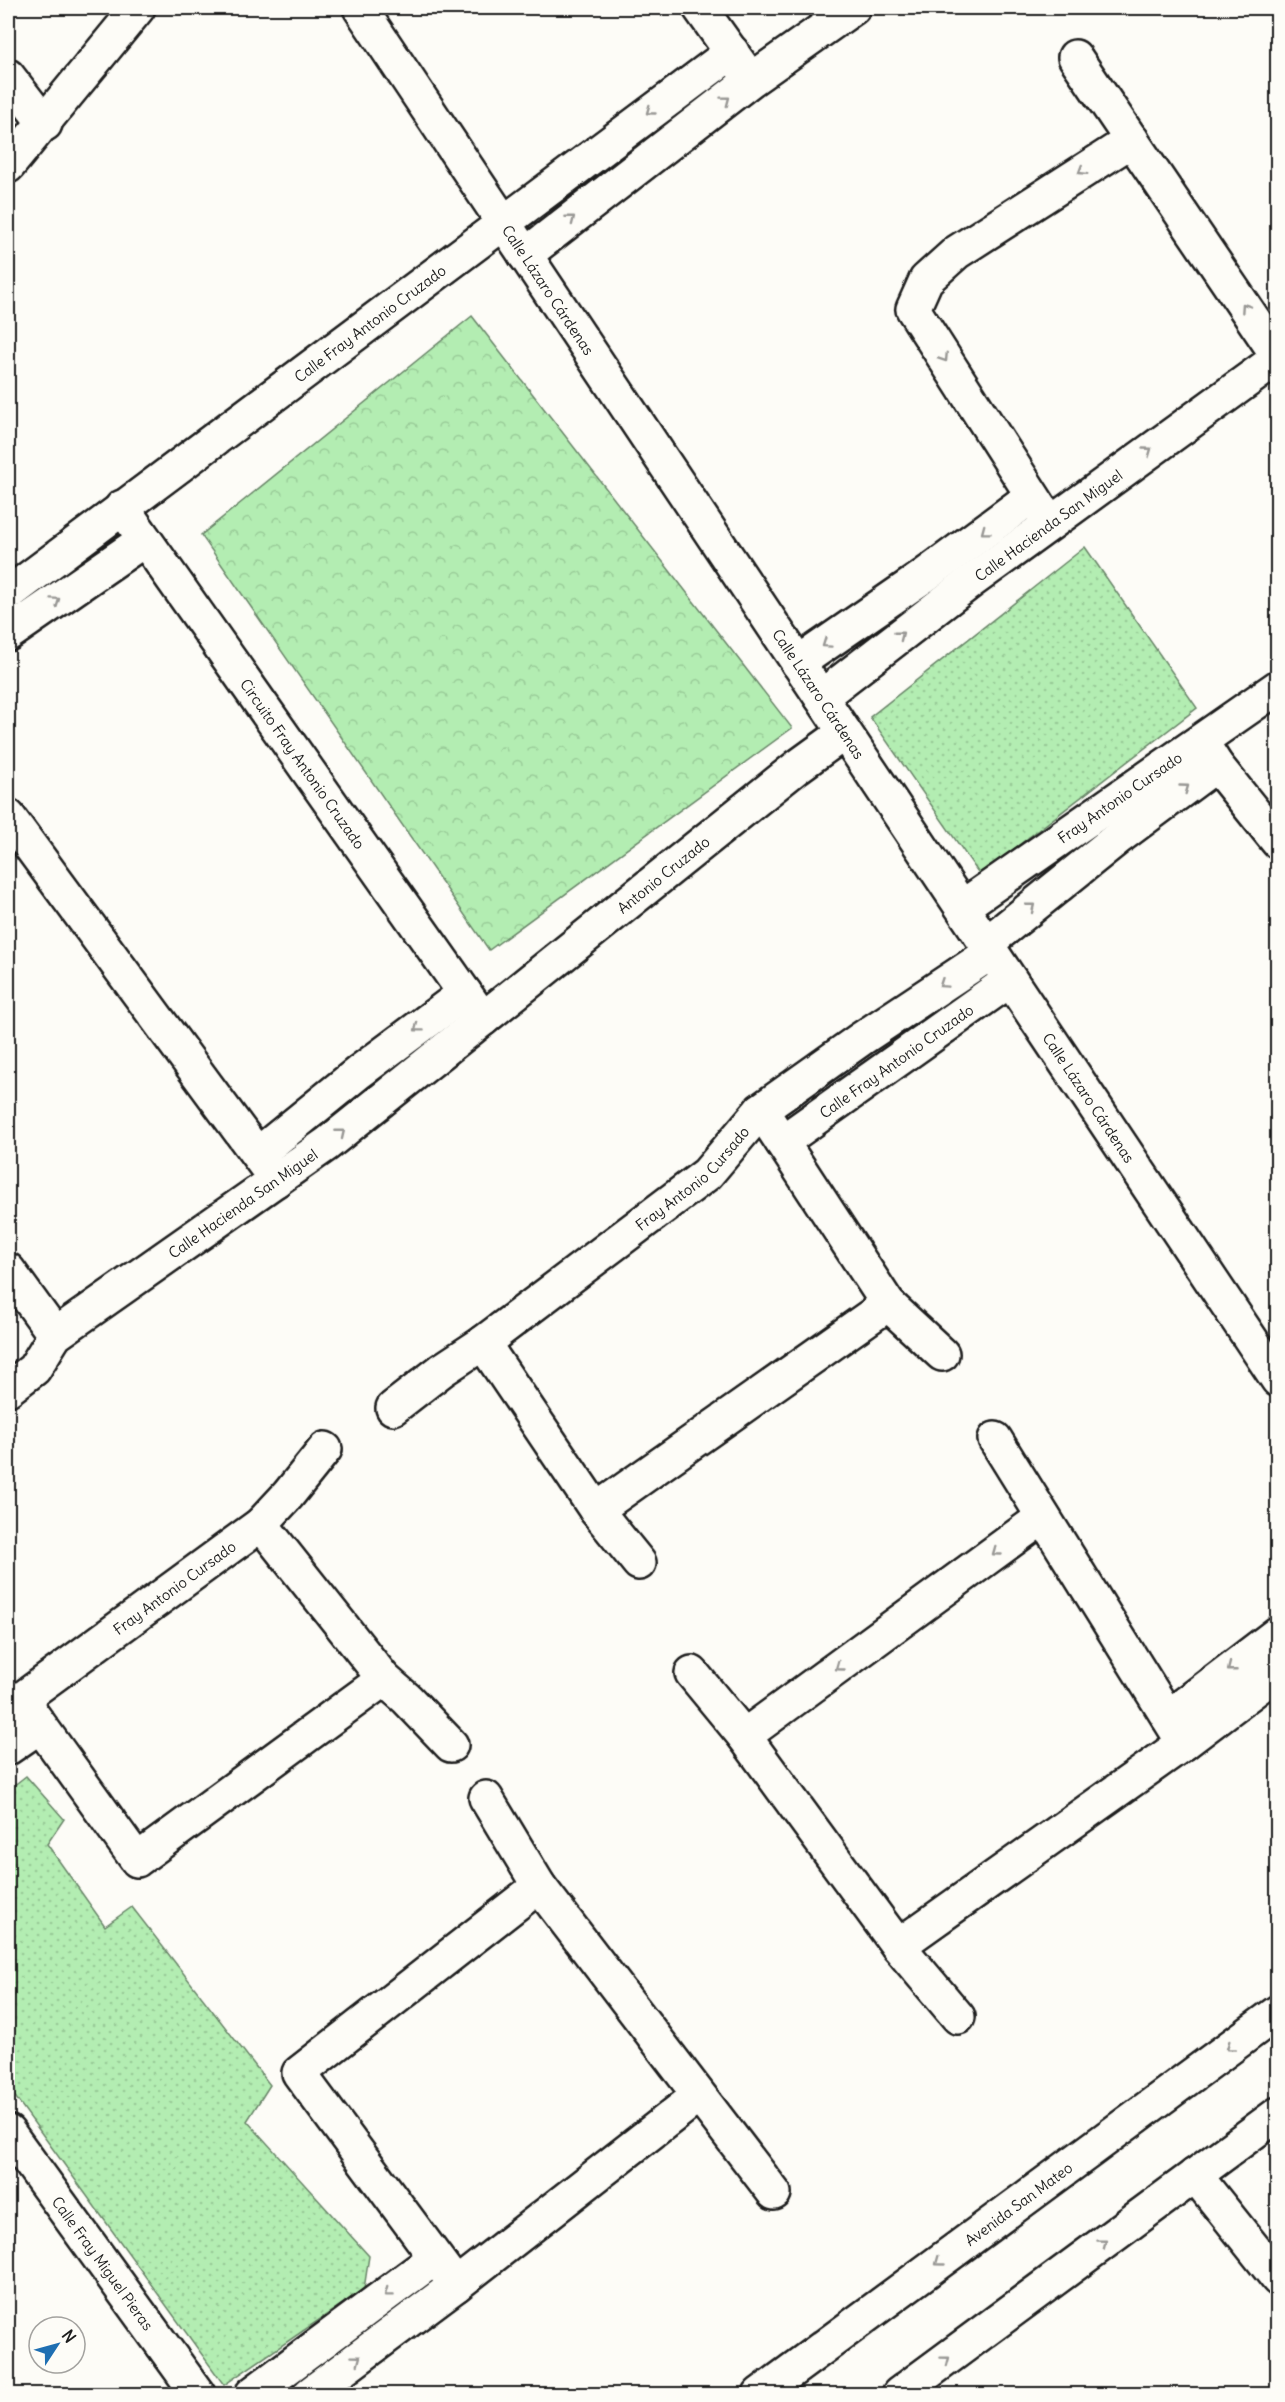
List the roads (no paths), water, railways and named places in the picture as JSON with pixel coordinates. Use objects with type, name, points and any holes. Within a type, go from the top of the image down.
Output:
[{"type":"street","points":[[8,166],[45,124],[138,8]]},
{"type":"street","name":"Calle Lázaro Cárdenas","points":[[360,8],[1278,1380]]},
{"type":"street","points":[[700,8],[751,81]]},
{"type":"street","points":[[525,255],[751,81],[853,8]]},
{"type":"street","name":"Calle Fray Antonio Cruzado","points":[[8,594],[732,52]]},
{"type":"street","points":[[1075,57],[1278,357]]},
{"type":"street","points":[[8,76],[45,124]]},
{"type":"street","points":[[1050,523],[913,309],[926,280],[957,252],[1132,140]]},
{"type":"street","name":"Calle Hacienda San Miguel","points":[[821,697],[1050,523],[1278,357]]},
{"type":"street","points":[[798,663],[924,576],[1032,495]]},
{"type":"street","name":"Circuito Fray Antonio Cruzado","points":[[122,507],[474,1006]]},
{"type":"street","points":[[8,634],[144,540]]},
{"type":"street","name":"Fray Antonio Cursado","points":[[393,1408],[707,1174],[761,1110],[989,948],[1119,837],[1278,687]]},
{"type":"street","name":"Antonio Cruzado","points":[[474,1006],[844,733]]},
{"type":"street","points":[[1208,752],[1278,842]]},
{"type":"street","name":"Fray Antonio Cursado","points":[[962,907],[1208,752]]},
{"type":"street","points":[[8,816],[267,1167]]},
{"type":"street","name":"Calle Fray Antonio Cruzado","points":[[782,1142],[1010,980]]},
{"type":"street","name":"Calle Hacienda San Miguel","points":[[8,1389],[34,1369],[55,1335],[267,1167],[359,1072],[474,1006]]},
{"type":"street","points":[[761,1110],[888,1304],[942,1354]]},
{"type":"street","points":[[8,1270],[55,1335]]},
{"type":"street","points":[[596,1510],[888,1304]]},
{"type":"street","points":[[483,1343],[596,1510],[639,1563]]},
{"type":"street","points":[[995,1439],[1176,1730]]},
{"type":"street","name":"Fray Antonio Cursado","points":[[14,1704],[261,1524],[325,1449]]},
{"type":"street","points":[[744,1736],[1043,1517]]},
{"type":"street","points":[[261,1524],[384,1679],[408,1699],[451,1745]]},
{"type":"street","points":[[898,1946],[1176,1730],[1278,1633]]},
{"type":"street","points":[[1176,1730],[1278,1672]]},
{"type":"street","points":[[692,1673],[744,1736],[898,1946],[958,2017]]},
{"type":"street","points":[[14,1704],[40,1725],[137,1860],[384,1679]]},
{"type":"street","points":[[8,1748],[40,1725]]},
{"type":"street","points":[[486,1798],[539,1886],[774,2193]]},
{"type":"street","points":[[456,2285],[299,2073],[539,1886]]},
{"type":"street","name":"Avenida San Mateo","points":[[760,2394],[1278,2012]]},
{"type":"street","points":[[310,2394],[456,2285],[698,2096]]},
{"type":"street","points":[[899,2394],[1278,2114]]},
{"type":"street","name":"Calle Fray Miguel Pieras","points":[[8,2132],[198,2394]]},
{"type":"street","points":[[1195,2175],[1278,2279]]},
{"type":"street","points":[[252,2394],[435,2258]]}]
